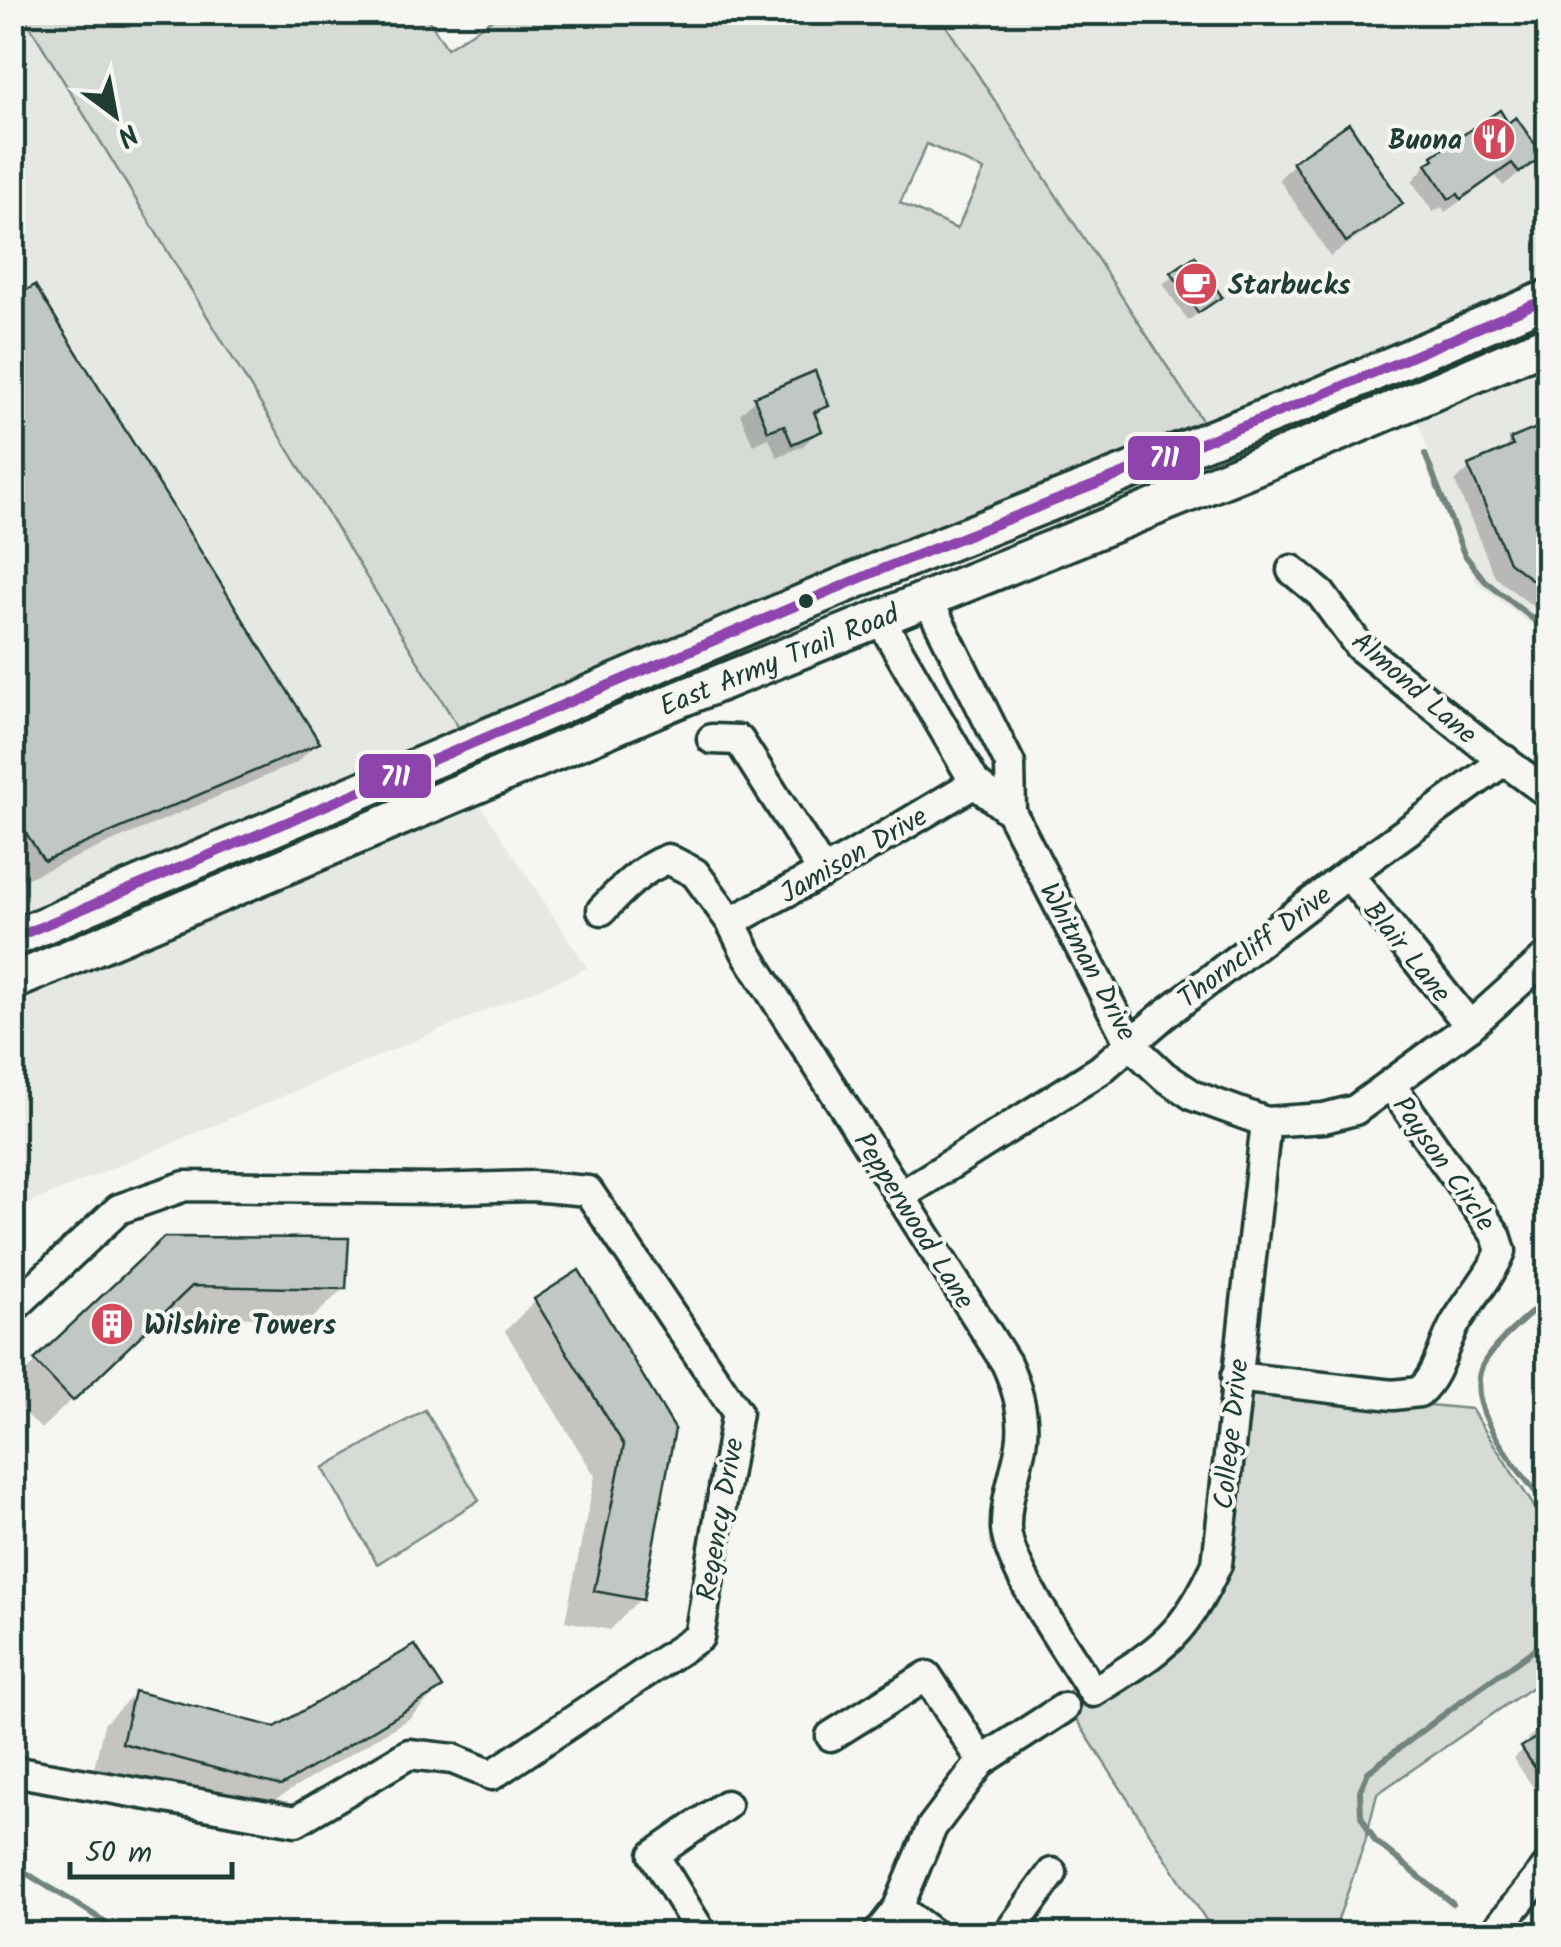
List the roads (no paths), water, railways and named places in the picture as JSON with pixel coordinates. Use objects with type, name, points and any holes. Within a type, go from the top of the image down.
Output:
[{"type":"main road","name":"East Army Trail Road","points":[[12,939],[867,576],[1317,397],[1548,298]]},
{"type":"main road","name":"East Army Trail Road","points":[[12,982],[880,617],[1331,436],[1548,343]]},
{"type":"street","name":"Almond Lane","points":[[1292,570],[1321,594],[1358,646],[1548,793]]},
{"type":"street","name":"Whitman Drive","points":[[927,598],[1010,764],[1010,812]]},
{"type":"street","name":"Whitman Drive","points":[[880,617],[974,783],[1010,812],[1130,1044],[1164,1076],[1194,1096],[1266,1122],[1324,1118],[1356,1110],[1470,1026],[1548,959]]},
{"type":"street","points":[[712,739],[739,740],[824,872]]},
{"type":"street","name":"Thorncliff Drive","points":[[902,1195],[1100,1070],[1348,874],[1505,760]]},
{"type":"street","name":"Jamison Drive","points":[[731,922],[974,783]]},
{"type":"street","name":"Pepperwood Lane","points":[[602,910],[621,890],[656,864],[668,860],[696,873],[731,922],[746,952],[1006,1363],[1017,1388],[1023,1418],[1022,1444],[1008,1494],[1006,1532],[1018,1566],[1092,1692]]},
{"type":"street","name":"Blair Lane","points":[[1348,874],[1470,1026]]},
{"type":"street","name":"Payson Circle","points":[[1236,1376],[1393,1395],[1419,1392],[1434,1375],[1464,1308],[1492,1273],[1501,1251],[1496,1235],[1391,1084]]},
{"type":"street","name":"College Drive","points":[[1092,1692],[1159,1650],[1179,1630],[1198,1606],[1217,1564],[1266,1122]]},
{"type":"street","name":"Regency Drive","points":[[12,1310],[119,1209],[185,1186],[432,1189],[532,1186],[588,1191],[737,1412],[699,1637],[492,1775],[453,1760],[409,1754],[296,1822],[12,1771]]},
{"type":"street","points":[[831,1736],[927,1676],[982,1761]]},
{"type":"street","points":[[878,1934],[898,1908],[932,1827],[982,1761],[1064,1708]]},
{"type":"street","points":[[702,1934],[654,1855],[726,1805]]},
{"type":"street","points":[[1493,1934],[1548,1866]]},
{"type":"street","points":[[1008,1934],[1052,1873]]},
{"type":"street","points":[[898,1908],[934,1934]]},
{"type":"waterway","points":[[1425,454],[1464,554],[1485,581],[1548,631]]},
{"type":"waterway","points":[[1548,1297],[1487,1358],[1479,1376],[1485,1416],[1509,1457],[1548,1508]]},
{"type":"waterway","points":[[1453,1904],[1375,1841],[1361,1816],[1360,1791],[1368,1772],[1548,1640]]},
{"type":"waterway","points":[[12,1863],[119,1934]]},
{"type":"place","name":"Buona","points":[[1494,139]]},
{"type":"place","name":"Starbucks","points":[[1196,284]]},
{"type":"place","name":"Wilshire Towers","points":[[112,1324]]}]
